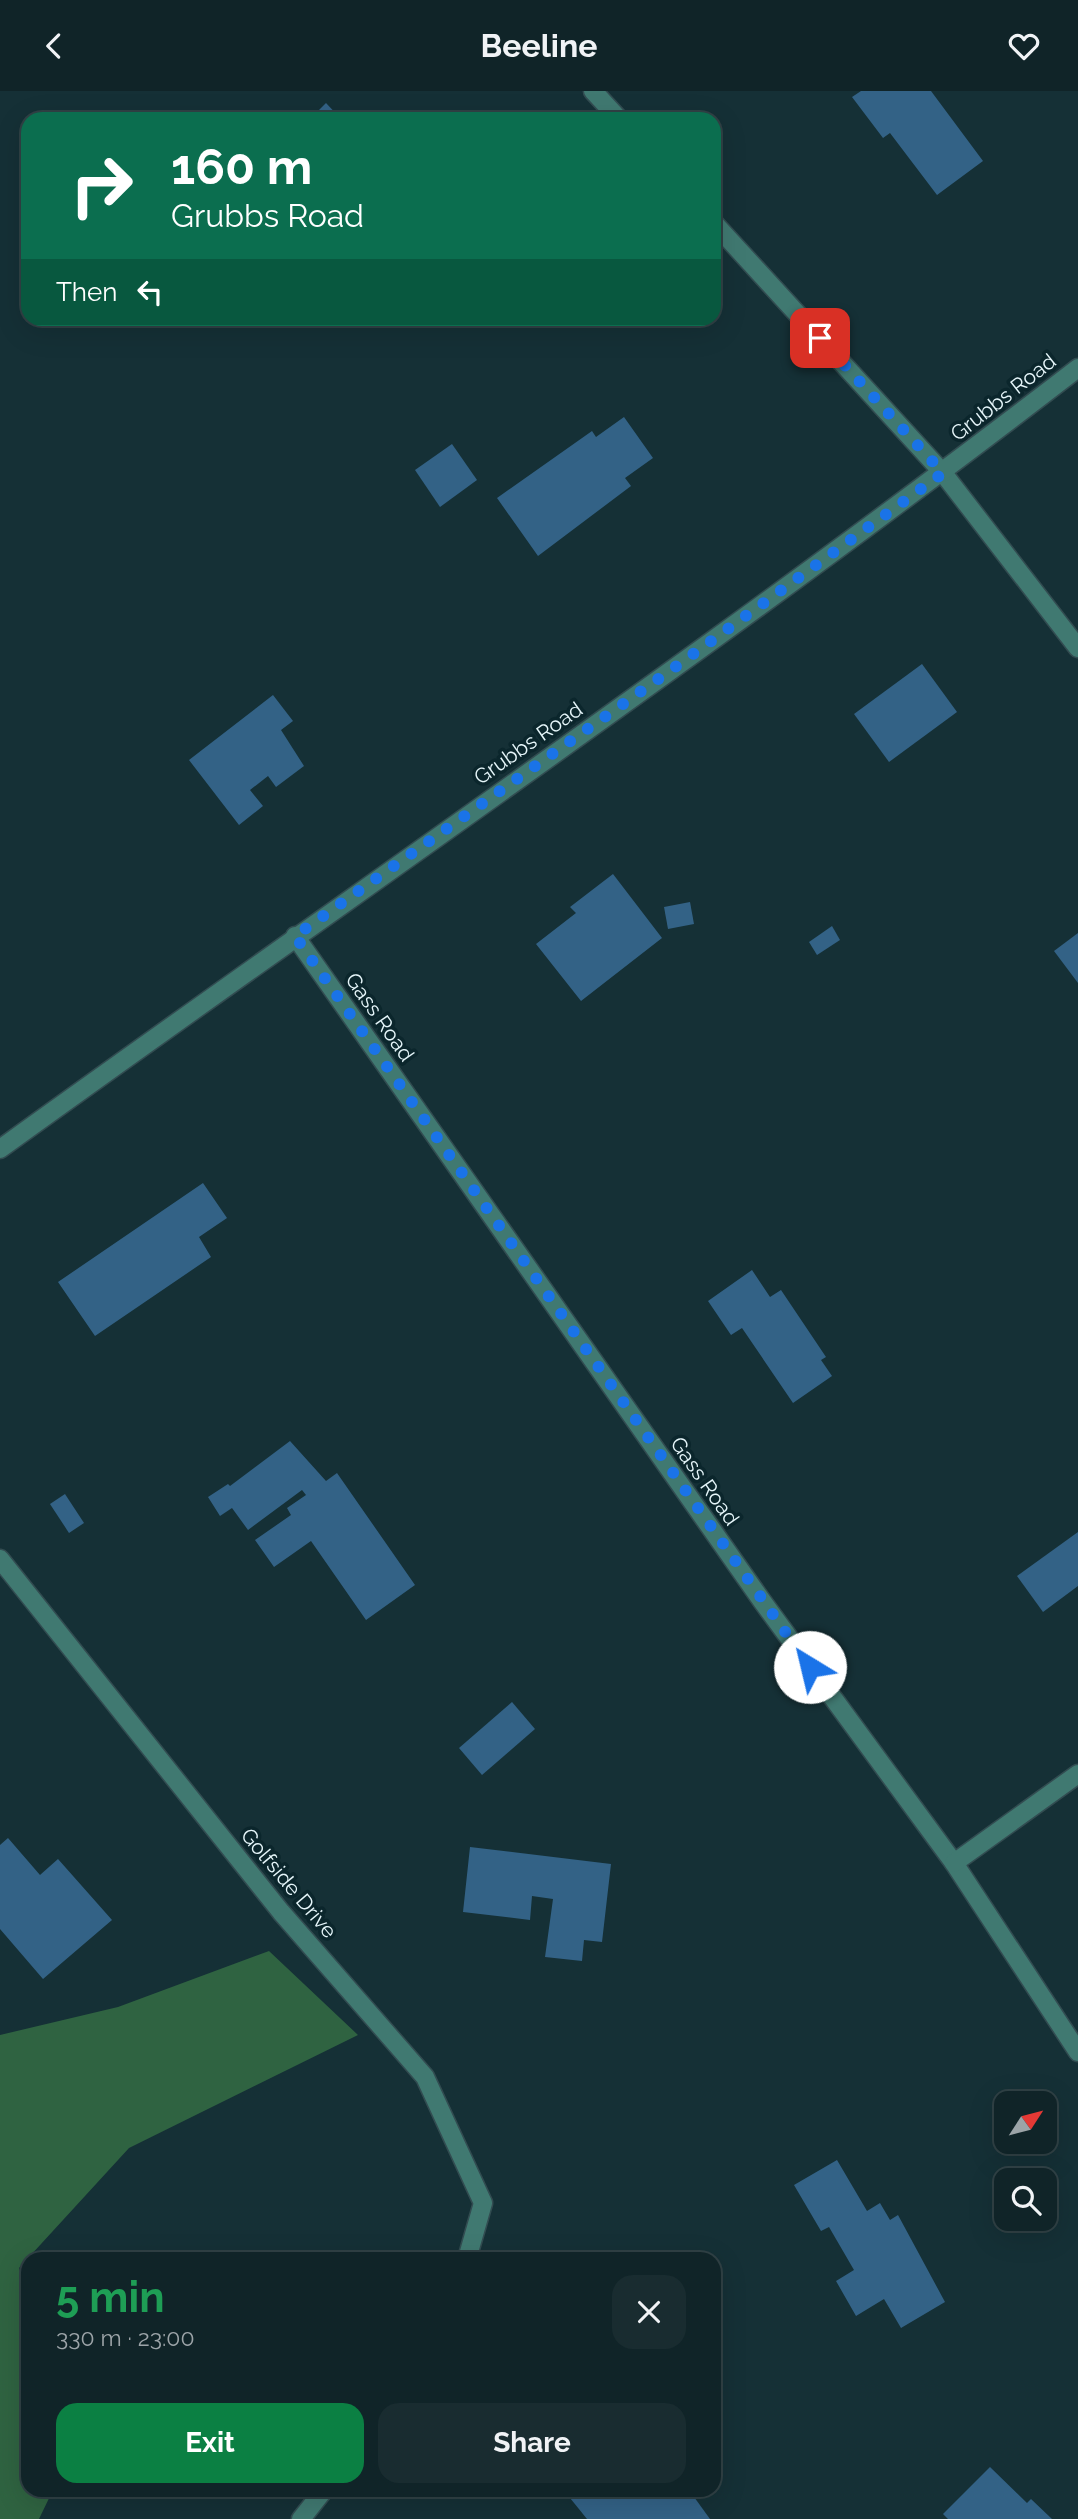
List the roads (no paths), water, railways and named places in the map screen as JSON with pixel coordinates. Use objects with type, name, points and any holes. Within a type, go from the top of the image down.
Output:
[{"type":"street","points":[[593,91],[612,112]]},
{"type":"street","points":[[721,231],[943,473],[1078,648]]},
{"type":"street","name":"Grubbs Road","points":[[0,1149],[678,665],[943,473],[1078,368]]},
{"type":"street","name":"Gass Road","points":[[295,936],[762,1601],[954,1863],[1078,2052]]},
{"type":"street","name":"Golfside Drive","points":[[0,1559],[281,1912],[425,2077],[483,2203],[469,2252]]},
{"type":"street","points":[[954,1863],[1078,1774]]},
{"type":"street","points":[[301,2519],[318,2497]]}]
